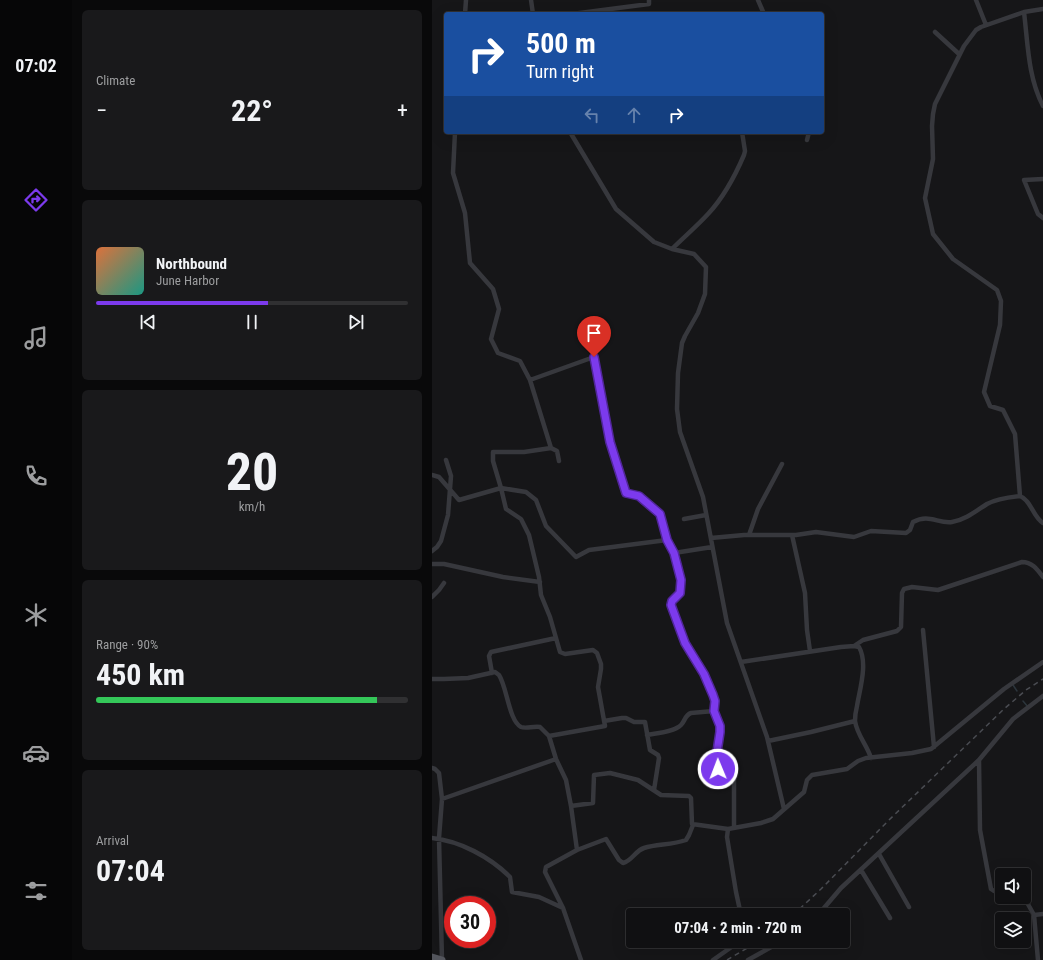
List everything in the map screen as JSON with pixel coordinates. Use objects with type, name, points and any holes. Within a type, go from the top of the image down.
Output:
[{"type":"main road","points":[[432,957],[442,960]]},
{"type":"street","points":[[465,12],[466,0]]},
{"type":"street","points":[[531,0],[533,12]]},
{"type":"street","points":[[587,12],[649,4],[649,0]]},
{"type":"street","points":[[758,0],[763,12]]},
{"type":"street","points":[[976,0],[986,25]]},
{"type":"street","points":[[1020,496],[1015,434],[1003,410],[990,406],[984,392],[1000,325],[1001,302],[998,290],[954,259],[934,234],[925,198],[933,158],[933,114],[935,104],[959,54],[976,30],[1024,12],[1043,9]]},
{"type":"street","points":[[1024,12],[1030,71],[1043,106]]},
{"type":"street","points":[[935,32],[959,54]]},
{"type":"street","points":[[456,134],[453,173],[464,213],[470,263],[493,289],[499,309],[491,339],[498,353],[520,361],[530,380],[551,448]]},
{"type":"street","points":[[571,134],[616,209],[654,242],[672,249],[694,254],[706,267],[705,294],[698,313],[682,343],[678,373],[677,409],[680,432],[703,497],[727,623],[768,741],[784,809]]},
{"type":"street","points":[[672,249],[708,214],[730,184],[744,156],[745,151],[742,134]]},
{"type":"street","points":[[807,140],[808,134]]},
{"type":"street","points":[[1043,179],[1024,180],[1038,214],[1043,218]]},
{"type":"street","points":[[530,380],[594,357],[610,442],[626,493],[639,496],[660,514],[667,540],[674,553],[680,574],[681,586],[680,593],[672,601],[671,605],[685,643],[704,674],[715,701],[714,711],[720,726],[717,752],[718,769],[719,771],[730,772],[735,778],[734,827]]},
{"type":"street","points":[[549,736],[605,726],[598,687],[602,669],[600,659],[597,653],[593,650],[562,654],[560,652],[550,617],[542,599],[540,582],[529,535],[521,519],[506,508],[493,461],[493,452],[524,452],[551,448],[557,451],[559,461]]},
{"type":"street","points":[[432,551],[442,541],[448,515],[451,476],[446,460]]},
{"type":"street","points":[[749,535],[758,509],[782,464]]},
{"type":"street","points":[[432,475],[439,477],[459,500],[501,488],[526,492],[536,500],[546,526],[576,557],[589,550],[667,540]]},
{"type":"street","points":[[711,538],[749,535],[792,535],[816,532],[854,537],[871,531],[906,533],[910,530],[913,522],[918,520],[931,518],[952,522],[968,516],[992,502],[1020,496],[1025,498],[1039,521],[1043,523]]},
{"type":"street","points":[[684,519],[706,515]]},
{"type":"street","points":[[792,535],[805,593],[810,651]]},
{"type":"street","points":[[674,553],[712,546]]},
{"type":"street","points":[[854,646],[863,640],[897,631],[901,627],[902,593],[904,589],[912,587],[938,590],[948,588],[1022,562],[1028,562],[1036,568],[1043,577]]},
{"type":"street","points":[[432,564],[444,564],[503,578],[540,582]]},
{"type":"street","points":[[432,597],[444,583]]},
{"type":"street","points":[[922,630],[934,747]]},
{"type":"street","points":[[492,673],[489,656],[491,652],[556,638]]},
{"type":"street","points":[[741,662],[810,651],[854,646],[859,647],[862,665],[855,721],[861,739],[868,747],[872,758]]},
{"type":"street","points":[[693,825],[728,829],[761,823],[773,818],[804,792],[807,780],[812,775],[847,769],[858,760],[918,752],[934,747],[1004,689],[1043,662]]},
{"type":"street","points":[[432,678],[468,678],[498,673],[501,678],[513,717],[517,724],[522,727],[540,727],[549,736],[556,759],[566,780],[572,806],[577,850]]},
{"type":"street","points":[[824,908],[841,888],[979,760],[1013,719],[1043,696]]},
{"type":"street","points":[[647,735],[677,728],[682,724],[688,714],[714,711]]},
{"type":"street","points":[[604,721],[622,718],[626,718],[634,722],[644,721],[650,750],[658,755],[659,758],[654,790]]},
{"type":"street","points":[[768,741],[855,721]]},
{"type":"street","points":[[442,799],[556,759]]},
{"type":"street","points":[[979,760],[981,836],[991,889],[995,891]]},
{"type":"street","points":[[432,768],[439,773],[442,799],[439,838],[442,960]]},
{"type":"street","points":[[572,806],[593,803],[594,775],[610,773],[638,780],[654,790],[656,794],[663,796],[690,796],[691,822],[693,825],[686,840],[645,848],[638,851],[631,859],[623,863],[619,860],[604,834]]},
{"type":"street","points":[[728,829],[727,833],[739,908]]},
{"type":"street","points":[[432,838],[439,838],[464,846],[502,870],[511,879],[512,892],[539,897],[563,908]]},
{"type":"street","points":[[581,960],[563,908],[545,869],[549,865],[577,850],[606,839]]},
{"type":"street","points":[[879,854],[909,907]]},
{"type":"street","points":[[861,870],[890,918]]},
{"type":"street","points":[[1028,904],[1034,915],[1038,960]]},
{"type":"street","points":[[1034,915],[1043,914]]},
{"type":"street","points":[[713,960],[730,948]]},
{"type":"street","points":[[748,960],[767,948]]},
{"type":"waterway","points":[[1013,685],[1017,691]]},
{"type":"waterway","points":[[1023,701],[1028,707]]},
{"type":"railway","points":[[801,908],[1004,709],[1026,690],[1043,679]]},
{"type":"railway","points":[[727,960],[747,948]]},
{"type":"route","points":[[594,357],[610,442],[626,493],[639,496],[660,514],[667,540],[674,553],[680,574],[681,590],[678,596],[672,601],[671,605],[685,643],[704,674],[715,701],[714,711],[720,726],[717,752],[718,769]]}]
